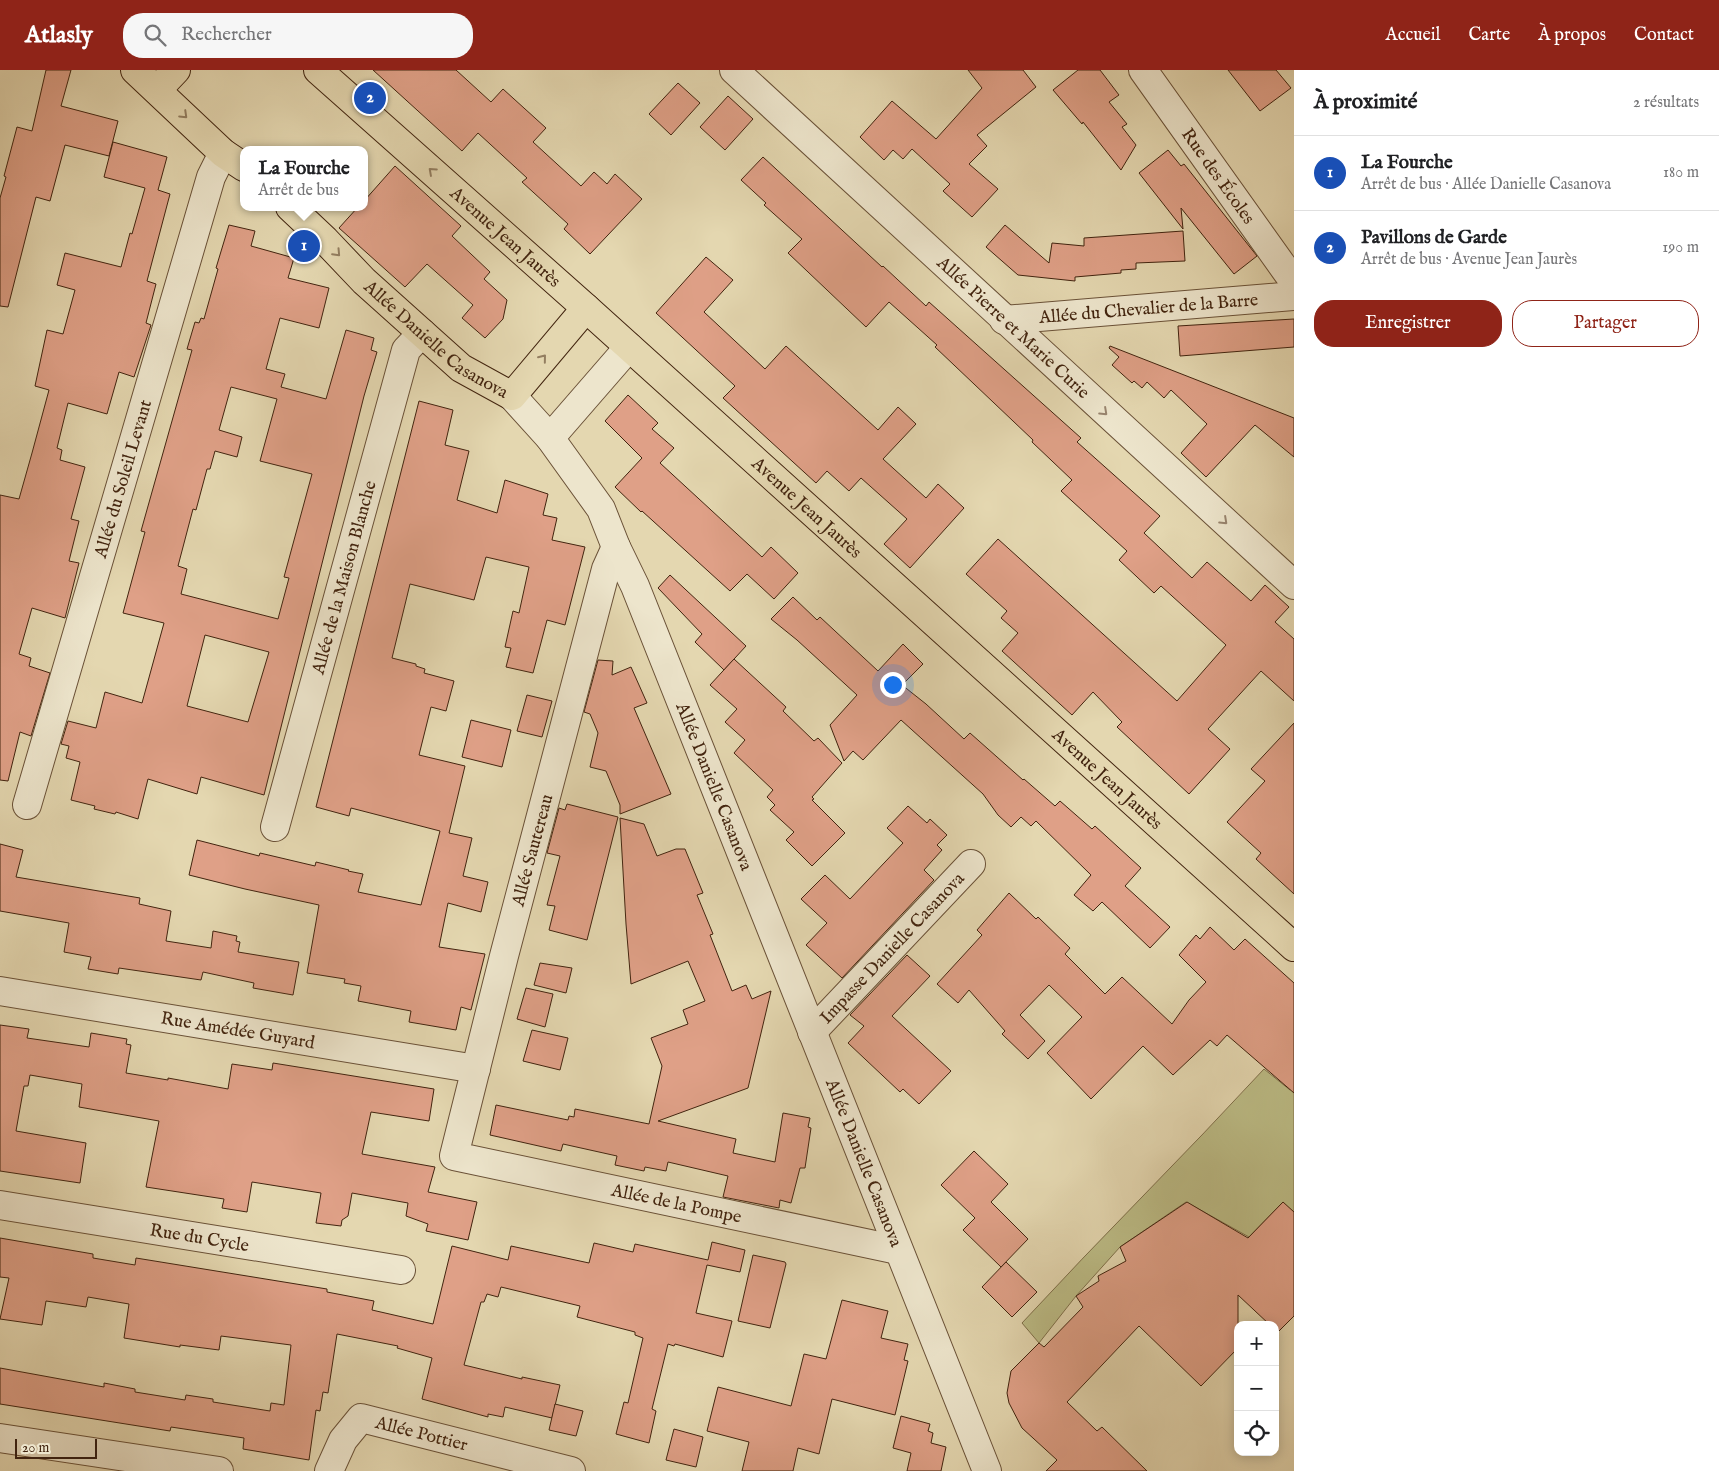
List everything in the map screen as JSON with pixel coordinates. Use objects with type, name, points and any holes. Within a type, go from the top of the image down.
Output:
[{"type":"main road","points":[[135,70],[233,160]]},
{"type":"main road","points":[[157,90],[176,70]]},
{"type":"main road","name":"Avenue Jean Jaurès","points":[[318,70],[586,308],[1294,947]]},
{"type":"main road","name":"Allée Danielle Casanova","points":[[294,211],[364,281],[461,368],[512,396]]},
{"type":"main road","points":[[512,396],[586,308]]},
{"type":"street","name":"Allée Pierre et Marie Curie","points":[[734,70],[1004,320],[1282,562],[1294,585]]},
{"type":"street","name":"Rue des Écoles","points":[[1143,70],[1294,282]]},
{"type":"street","name":"Allée du Soleil Levant","points":[[27,805],[211,178],[233,160]]},
{"type":"street","name":"Allée du Chevalier de la Barre","points":[[1004,320],[1294,296]]},
{"type":"street","name":"Allée de la Maison Blanche","points":[[275,826],[406,350],[422,333]]},
{"type":"street","points":[[550,438],[630,348]]},
{"type":"street","name":"Allée Danielle Casanova","points":[[512,396],[550,438],[600,508],[635,586],[987,1471]]},
{"type":"street","name":"Allée Sautereau","points":[[454,1156],[509,936],[603,579],[616,547]]},
{"type":"street","name":"Impasse Danielle Casanova","points":[[812,1032],[971,864]]},
{"type":"street","name":"Rue Amédée Guyard","points":[[0,991],[476,1069]]},
{"type":"street","name":"Allée de la Pompe","points":[[454,1156],[898,1250]]},
{"type":"street","name":"Rue du Cycle","points":[[0,1205],[401,1270]]},
{"type":"street","name":"Allée Pottier","points":[[329,1471],[343,1440],[361,1418],[571,1471]]},
{"type":"street","points":[[0,1438],[219,1471]]},
{"type":"green space","points":[[1264,1069],[1290,1090],[1294,1087],[1294,1212],[1282,1203],[1249,1237],[1186,1202],[1120,1247],[1076,1296],[1039,1343],[1022,1323]]},
{"type":"building","points":[[46,70],[71,70],[61,106],[118,121],[109,156],[65,145],[50,201],[36,197],[8,307],[0,306],[0,198],[6,177],[4,176],[17,127],[32,131]]},
{"type":"building","points":[[373,70],[456,70],[491,102],[503,89],[546,128],[533,142],[581,186],[594,172],[607,184],[615,174],[642,199],[590,254],[564,229],[568,224],[522,182],[527,178],[478,133],[462,151]]},
{"type":"building","points":[[968,70],[1023,70],[1036,87],[977,135],[987,146],[969,164],[998,189],[972,217],[943,191],[950,184],[912,149],[903,159],[893,150],[884,160],[860,137],[892,101],[936,139],[982,88]]},
{"type":"building","points":[[1078,70],[1100,70],[1119,95],[1109,102],[1127,124],[1122,127],[1136,145],[1121,170],[1083,122],[1082,124],[1053,90]]},
{"type":"building","points":[[1228,70],[1276,70],[1291,88],[1260,111]]},
{"type":"building","points":[[678,83],[700,103],[671,135],[649,114]]},
{"type":"building","points":[[728,96],[753,119],[725,150],[700,127]]},
{"type":"building","points":[[113,142],[167,157],[158,190],[170,194],[147,281],[156,284],[146,323],[151,325],[134,377],[119,372],[107,414],[68,403],[57,448],[62,450],[60,460],[85,467],[71,519],[79,521],[69,561],[79,563],[65,618],[32,608],[19,654],[31,658],[29,666],[50,673],[31,736],[20,732],[8,781],[0,780],[0,495],[19,499],[49,390],[35,386],[47,330],[63,334],[75,290],[57,285],[65,253],[121,267],[130,233],[132,234],[145,188],[104,177]]},
{"type":"building","points":[[1168,150],[1181,166],[1184,164],[1257,256],[1234,274],[1181,208],[1183,229],[1139,173]]},
{"type":"building","points":[[763,157],[926,306],[929,302],[1081,438],[1077,442],[1160,516],[1144,533],[1192,578],[1207,562],[1251,601],[1265,585],[1289,607],[1275,622],[1294,639],[1294,701],[1261,671],[1208,729],[1230,749],[1189,794],[1117,727],[1122,722],[1093,692],[1072,715],[1002,651],[1018,633],[1001,618],[1007,611],[966,574],[998,539],[1177,701],[1226,645],[1161,586],[1154,593],[1119,560],[1127,551],[1061,491],[1072,480],[1032,442],[1033,440],[935,347],[937,345],[889,302],[866,327],[788,253],[802,239],[764,205],[766,203],[741,180]]},
{"type":"building","points":[[395,166],[461,226],[452,236],[490,272],[484,279],[507,300],[503,319],[485,338],[462,318],[473,305],[427,264],[405,287],[339,228],[354,211],[368,211],[368,196]]},
{"type":"building","points":[[229,225],[255,231],[251,246],[294,258],[288,278],[329,288],[319,328],[280,318],[266,369],[285,374],[281,387],[326,399],[346,330],[374,338],[371,350],[377,352],[364,396],[264,795],[201,777],[197,794],[148,779],[138,819],[116,812],[115,814],[94,809],[95,806],[71,800],[80,762],[66,758],[69,746],[61,744],[68,721],[96,728],[105,692],[142,703],[164,623],[123,613],[145,532],[141,531],[192,350],[187,349],[195,322],[199,323],[201,318],[204,319],[218,269],[216,268]],"holes":[[[231,387],[277,399],[260,461],[312,474],[284,577],[289,578],[278,619],[181,594],[187,569],[178,566],[193,509],[196,510],[207,469],[210,469],[215,451],[237,457],[242,437],[219,430]],[[205,635],[269,652],[248,722],[187,706]]]},
{"type":"building","points":[[1005,225],[1049,263],[1052,243],[1084,246],[1084,238],[1183,231],[1185,261],[1136,263],[1136,269],[1121,270],[1121,273],[1075,277],[1075,281],[1018,275],[986,247]]},
{"type":"building","points":[[706,257],[733,280],[704,312],[765,369],[786,346],[878,430],[898,407],[916,424],[883,459],[926,498],[938,484],[964,508],[910,568],[884,544],[907,519],[861,478],[849,491],[827,471],[816,483],[723,398],[735,386],[656,313]]},
{"type":"building","points":[[1294,319],[1294,347],[1180,356],[1178,326]]},
{"type":"building","points":[[1110,346],[1294,418],[1294,457],[1255,425],[1206,477],[1181,453],[1207,424],[1171,390],[1164,398],[1147,382],[1142,388],[1134,381],[1132,383],[1112,365],[1119,357],[1109,348]]},
{"type":"building","points":[[628,395],[658,423],[652,429],[674,448],[660,463],[762,557],[771,547],[798,573],[774,599],[747,574],[730,591],[615,487],[642,458],[605,421]]},
{"type":"building","points":[[419,401],[453,410],[445,445],[469,451],[457,500],[497,513],[505,480],[548,494],[543,515],[557,518],[552,540],[585,547],[565,625],[547,620],[533,673],[506,667],[511,648],[505,647],[513,611],[519,613],[529,567],[486,557],[474,600],[410,584],[392,658],[416,664],[416,666],[425,669],[424,673],[454,681],[446,711],[431,707],[419,755],[465,766],[449,833],[472,838],[463,876],[488,882],[481,912],[448,903],[439,947],[485,954],[471,1010],[461,1007],[456,1030],[409,1022],[411,1011],[358,1001],[361,986],[344,983],[345,979],[307,973],[319,905],[189,875],[197,840],[259,856],[260,853],[315,866],[316,862],[363,874],[358,892],[421,905],[440,831],[351,808],[349,816],[316,807]]},
{"type":"building","points":[[670,575],[746,646],[724,670],[695,642],[702,634],[658,588]]},
{"type":"building","points":[[793,597],[817,620],[820,617],[878,671],[903,644],[923,664],[902,685],[964,739],[970,733],[1055,806],[1060,801],[1092,829],[1095,826],[1141,868],[1125,886],[1170,927],[1150,948],[1102,902],[1093,911],[1074,895],[1091,875],[1036,821],[1031,826],[1021,817],[1011,827],[998,815],[983,794],[901,720],[863,760],[853,751],[844,761],[830,725],[857,695],[771,619]]},
{"type":"building","points":[[734,659],[786,707],[783,711],[814,741],[818,738],[842,763],[812,797],[814,799],[812,800],[845,833],[812,866],[786,840],[794,832],[770,810],[775,805],[767,797],[773,790],[734,753],[745,740],[725,722],[737,709],[710,685]]},
{"type":"building","points":[[598,660],[613,661],[612,675],[631,667],[647,703],[634,708],[671,794],[620,814],[620,805],[606,771],[590,767],[598,733],[590,714],[584,712]]},
{"type":"building","points":[[527,695],[552,701],[542,737],[517,731]]},
{"type":"building","points":[[471,720],[511,730],[502,767],[462,757]]},
{"type":"building","points":[[1294,723],[1294,894],[1256,859],[1261,853],[1227,822],[1265,781],[1251,769]]},
{"type":"building","points":[[567,804],[618,817],[587,940],[549,930],[555,906],[547,905],[560,856],[547,853],[559,808],[565,810]]},
{"type":"building","points":[[908,806],[927,823],[930,819],[947,835],[937,845],[942,850],[924,870],[934,880],[842,978],[806,945],[827,923],[801,899],[825,875],[850,899],[903,843],[887,828]]},
{"type":"building","points":[[620,818],[644,824],[657,856],[676,849],[685,849],[703,893],[697,895],[713,934],[710,935],[732,991],[746,985],[752,999],[771,991],[748,1088],[658,1121],[736,1139],[733,1153],[775,1162],[783,1113],[810,1118],[808,1127],[811,1128],[805,1168],[800,1168],[791,1203],[780,1200],[779,1208],[723,1197],[728,1176],[668,1162],[666,1171],[645,1167],[644,1171],[615,1165],[617,1156],[563,1144],[561,1151],[490,1135],[496,1105],[568,1120],[569,1116],[574,1117],[575,1109],[649,1124],[662,1066],[651,1038],[688,1024],[683,1010],[705,1001],[688,961],[631,984]]},
{"type":"building","points":[[0,844],[23,850],[16,877],[140,898],[139,904],[171,911],[166,941],[211,948],[213,931],[237,936],[236,941],[240,942],[238,952],[299,962],[293,995],[253,988],[254,983],[203,972],[201,980],[119,968],[118,974],[88,969],[91,957],[64,952],[69,923],[0,911]]},
{"type":"building","points":[[1009,893],[1036,919],[1038,917],[1070,948],[1065,954],[1105,994],[1122,977],[1172,1024],[1189,1000],[1206,982],[1179,955],[1196,935],[1200,939],[1210,927],[1234,950],[1245,939],[1294,983],[1294,1093],[1227,1035],[1217,1046],[1210,1040],[1173,1075],[1143,1046],[1091,1099],[1047,1053],[1082,1017],[1049,985],[1020,1015],[1045,1041],[1028,1059],[1002,1034],[1005,1031],[969,990],[958,1003],[937,984],[982,935],[977,930]]},
{"type":"building","points":[[907,955],[930,976],[892,1016],[951,1071],[919,1104],[903,1089],[900,1092],[848,1043],[864,1026],[850,1015]]},
{"type":"building","points":[[540,963],[572,968],[566,993],[534,985]]},
{"type":"building","points":[[526,988],[553,994],[545,1027],[517,1019]]},
{"type":"building","points":[[0,1025],[29,1029],[27,1038],[89,1047],[91,1033],[127,1039],[126,1044],[131,1045],[126,1073],[168,1080],[168,1078],[228,1089],[232,1064],[272,1070],[273,1063],[434,1089],[429,1121],[371,1112],[362,1154],[435,1167],[428,1192],[477,1202],[468,1240],[426,1231],[428,1224],[406,1216],[408,1203],[352,1193],[348,1216],[342,1220],[341,1226],[316,1223],[321,1193],[252,1182],[247,1212],[222,1208],[224,1199],[146,1187],[159,1121],[79,1107],[82,1084],[30,1075],[28,1086],[24,1086],[16,1131],[86,1143],[80,1183],[0,1171]]},
{"type":"building","points":[[532,1030],[568,1038],[560,1070],[523,1061]]},
{"type":"building","points":[[974,1151],[1008,1184],[991,1202],[1028,1239],[1001,1267],[963,1230],[975,1218],[941,1185]]},
{"type":"building","points":[[1187,1202],[1248,1238],[1283,1202],[1294,1212],[1294,1316],[1279,1331],[1279,1321],[1266,1321],[1238,1295],[1238,1321],[1234,1321],[1234,1352],[1201,1386],[1139,1326],[1067,1402],[1097,1431],[1102,1427],[1147,1471],[1046,1471],[1057,1460],[1022,1428],[1009,1403],[1007,1393],[1011,1371],[1039,1343],[1044,1347],[1083,1307],[1076,1296],[1099,1281],[1098,1276],[1126,1261],[1120,1247]]},
{"type":"building","points":[[0,1238],[93,1254],[93,1258],[135,1265],[136,1258],[327,1289],[327,1292],[374,1301],[372,1310],[433,1324],[452,1246],[508,1260],[511,1246],[589,1263],[594,1243],[633,1252],[635,1244],[708,1260],[712,1242],[745,1250],[740,1272],[707,1265],[696,1313],[732,1321],[723,1357],[675,1344],[674,1346],[668,1344],[652,1409],[656,1411],[649,1443],[616,1434],[624,1402],[628,1403],[643,1338],[635,1335],[635,1332],[577,1317],[580,1306],[501,1287],[498,1297],[487,1294],[484,1302],[481,1302],[464,1365],[522,1379],[522,1377],[560,1385],[552,1418],[505,1407],[503,1417],[488,1414],[488,1417],[422,1399],[432,1358],[397,1348],[398,1346],[337,1334],[328,1393],[323,1392],[320,1411],[316,1410],[309,1460],[243,1449],[244,1438],[171,1427],[170,1431],[0,1404],[0,1368],[104,1387],[104,1383],[135,1389],[135,1392],[185,1400],[186,1395],[213,1399],[213,1402],[270,1411],[271,1403],[284,1405],[291,1345],[221,1336],[219,1350],[180,1345],[180,1347],[124,1338],[129,1304],[88,1297],[86,1307],[46,1301],[42,1325],[0,1319],[9,1278],[0,1277]]},
{"type":"building","points":[[753,1255],[785,1262],[786,1264],[770,1328],[738,1321]]},
{"type":"building","points":[[1006,1262],[1037,1292],[1012,1317],[982,1287]]},
{"type":"building","points":[[842,1300],[888,1311],[881,1338],[908,1344],[904,1360],[908,1361],[895,1415],[832,1399],[819,1454],[798,1448],[793,1471],[742,1471],[749,1442],[707,1431],[718,1387],[791,1406],[804,1354],[826,1359]]},
{"type":"building","points":[[555,1404],[583,1411],[576,1436],[549,1430]]},
{"type":"building","points":[[901,1416],[930,1424],[928,1431],[933,1433],[931,1443],[946,1447],[941,1471],[907,1471],[911,1453],[893,1448]]},
{"type":"building","points":[[674,1429],[703,1437],[696,1467],[666,1460]]},
{"type":"place","name":"Pavillons de Garde","points":[[370,98]]},
{"type":"place","name":"La Fourche","points":[[304,246]]}]
